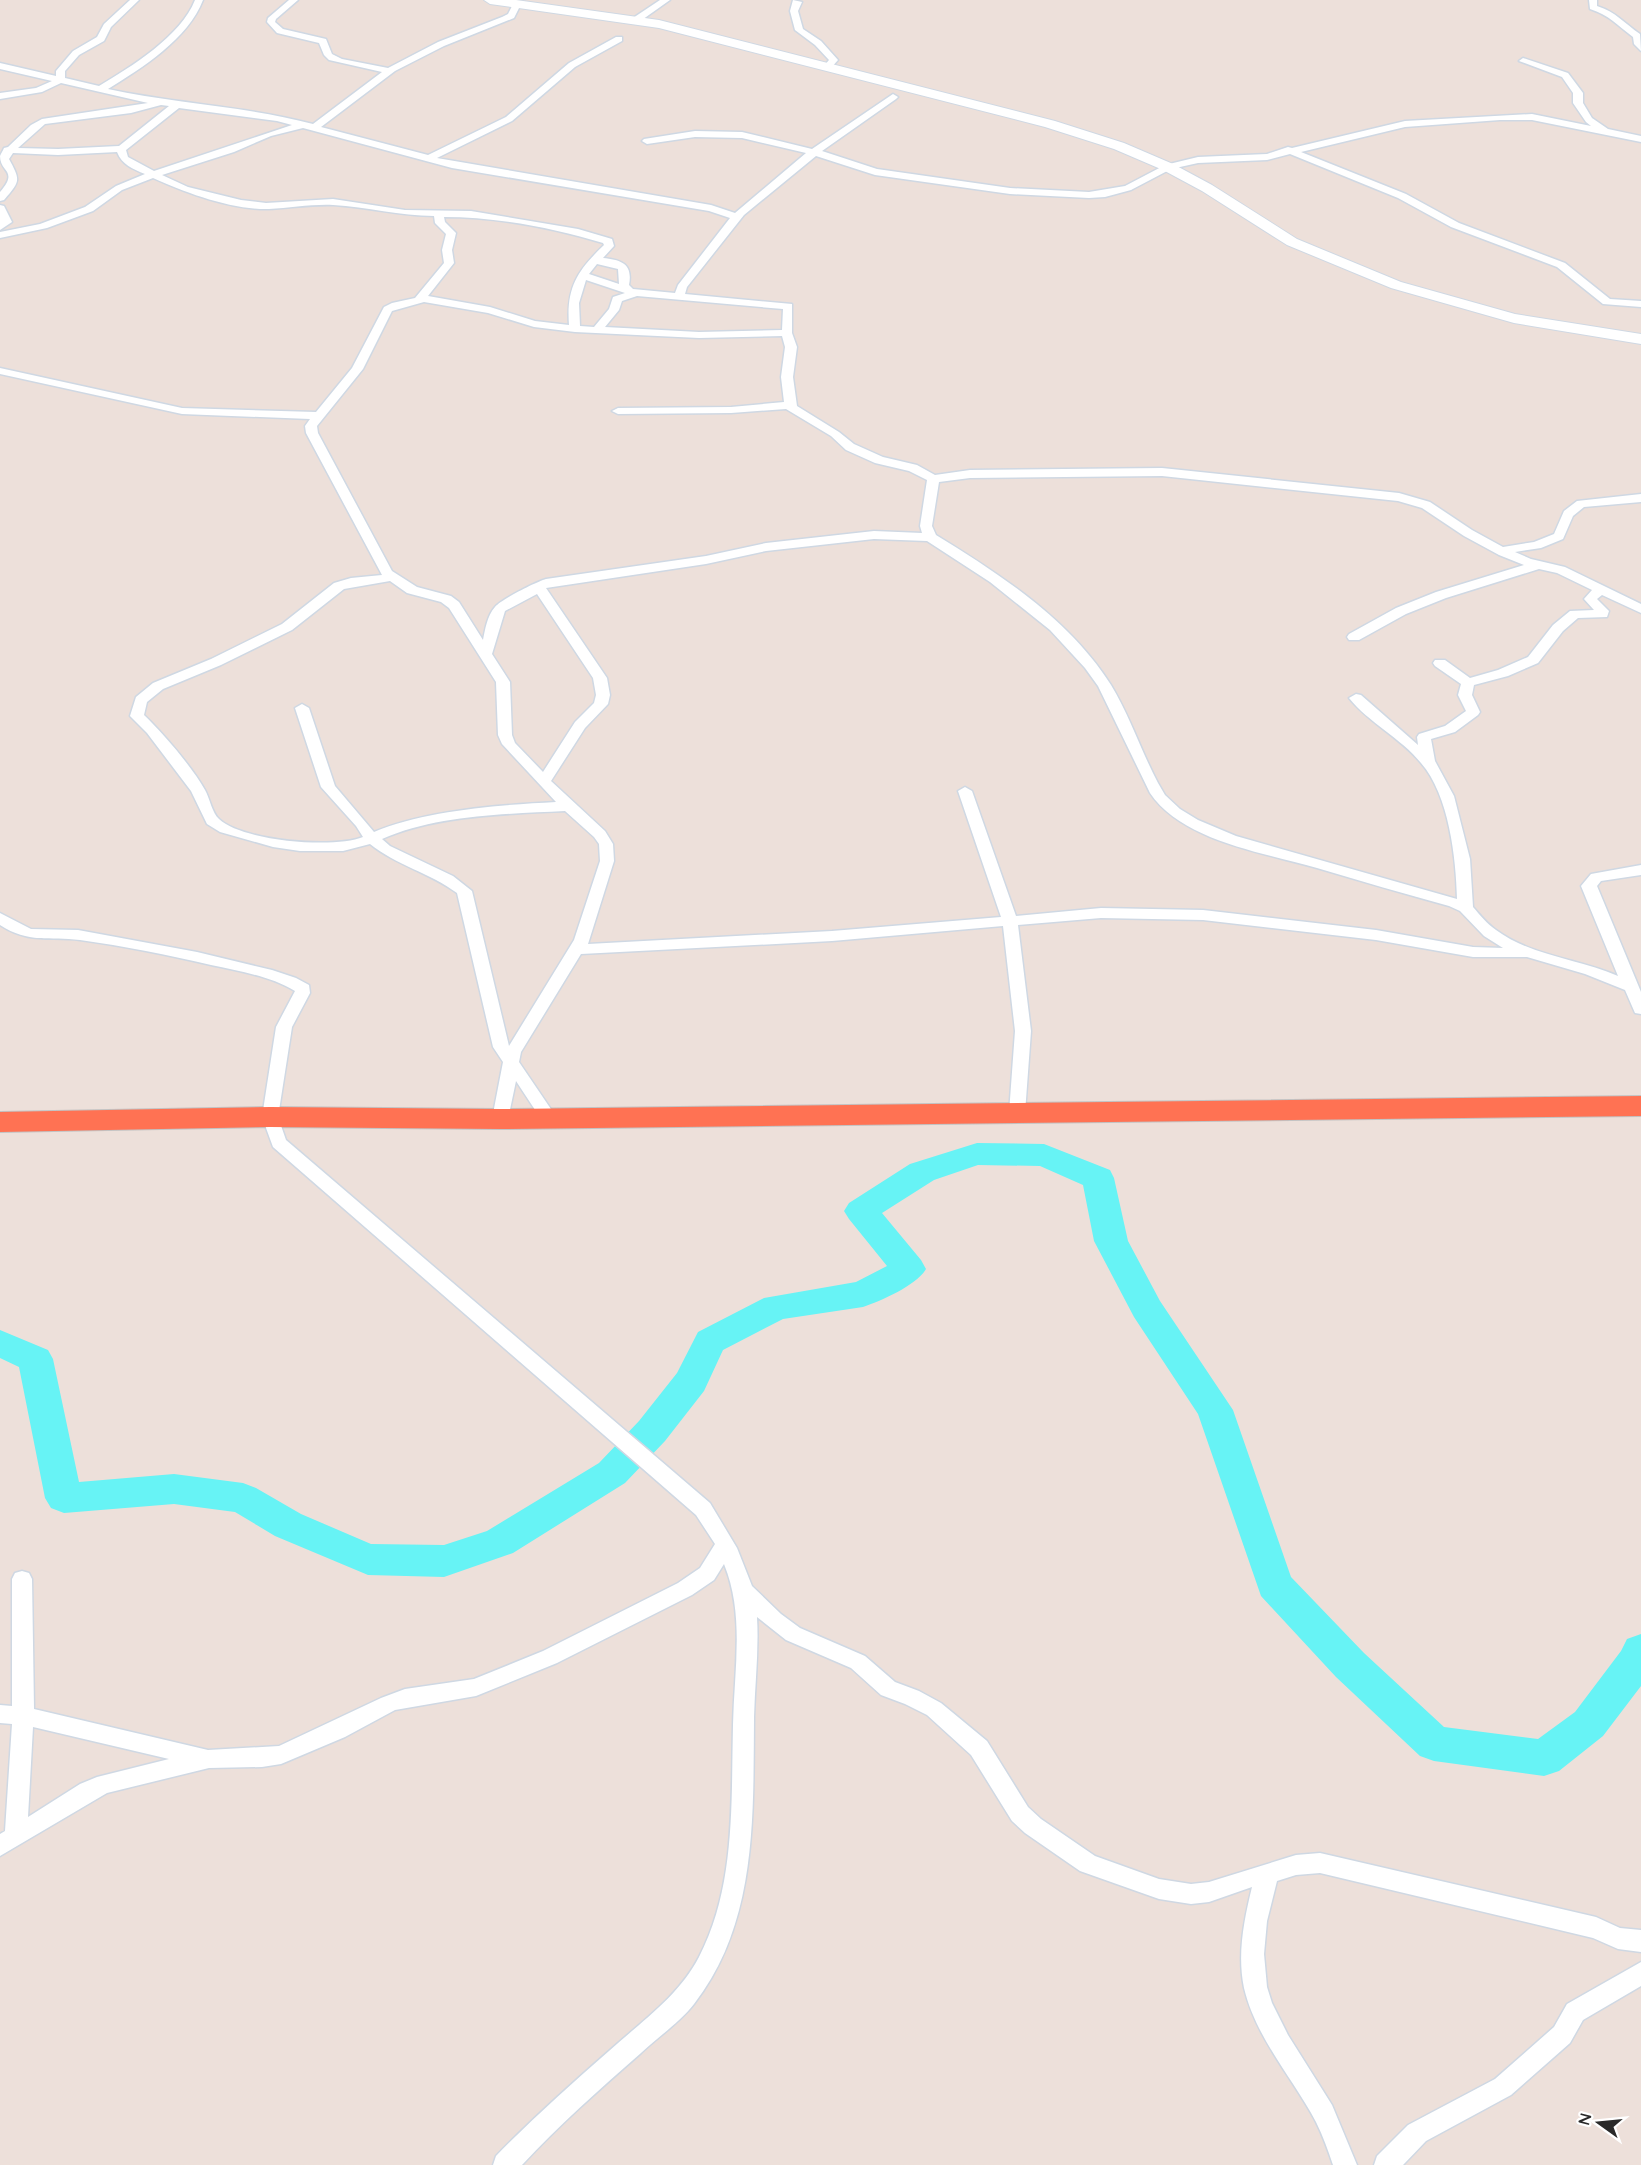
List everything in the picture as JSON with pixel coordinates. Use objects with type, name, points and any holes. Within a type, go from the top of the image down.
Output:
[{"type":"highway","points":[[0,1122],[270,1117],[500,1119],[1641,1106]]},
{"type":"main road","points":[[490,0],[636,20],[1050,124],[1119,146],[1168,167],[1207,188],[1292,242],[1396,285],[1514,318],[1641,339]]},
{"type":"street","points":[[60,80],[61,71],[76,53],[102,39],[106,26],[135,0]]},
{"type":"street","points":[[101,89],[126,74],[180,30],[197,10],[199,0]]},
{"type":"street","points":[[294,0],[272,18],[271,22],[276,29],[323,41],[328,55],[336,60],[377,66],[389,71]]},
{"type":"street","points":[[636,20],[666,0]]},
{"type":"street","points":[[797,0],[794,11],[799,30],[818,43],[834,60],[827,67]]},
{"type":"street","points":[[1593,0],[1593,7],[1611,13],[1619,23],[1637,36],[1641,48]]},
{"type":"street","points":[[314,128],[389,71],[441,44],[505,20],[511,16],[517,4]]},
{"type":"street","points":[[428,159],[502,124],[528,105],[572,65],[619,39]]},
{"type":"street","points":[[1523,61],[1564,75],[1578,93],[1578,103],[1589,120],[1607,133]]},
{"type":"street","points":[[0,66],[164,103],[267,116],[452,165],[711,208],[736,217]]},
{"type":"street","points":[[0,96],[31,93],[60,80]]},
{"type":"street","points":[[679,298],[682,287],[736,217],[796,165],[893,97]]},
{"type":"street","points":[[4,150],[42,122],[131,111],[164,103]]},
{"type":"street","points":[[4,150],[58,152],[121,149],[176,105]]},
{"type":"street","points":[[647,141],[695,134],[732,134],[841,159],[875,171],[991,189],[1057,195],[1105,194],[1141,183],[1168,167],[1198,160],[1267,157],[1288,150],[1405,124],[1500,117],[1571,115],[1585,112]]},
{"type":"street","points":[[1532,117],[1641,139]]},
{"type":"street","points":[[0,236],[43,226],[89,209],[119,188],[177,165],[231,150],[268,134],[303,125]]},
{"type":"street","points":[[121,149],[124,158],[131,164],[197,194],[254,205],[333,202],[405,213],[492,216],[578,232],[608,241],[609,246],[582,275],[573,309],[575,329]]},
{"type":"street","points":[[0,198],[13,183],[14,177],[4,159],[4,150]]},
{"type":"street","points":[[1288,150],[1402,196],[1455,225],[1561,265],[1607,302],[1641,304]]},
{"type":"street","points":[[0,208],[7,222],[0,227]]},
{"type":"street","points":[[439,214],[441,223],[451,233],[447,250],[450,260],[416,303],[396,305],[388,309],[370,347],[350,380],[317,416],[311,426],[312,433],[387,573],[412,590],[450,602],[503,682],[505,735],[514,750],[600,834],[607,852],[607,861],[599,889],[577,949],[513,1052],[509,1062],[500,1119]]},
{"type":"street","points":[[594,260],[618,264],[625,268],[630,291]]},
{"type":"street","points":[[582,275],[630,291],[679,298],[786,305],[789,307],[787,333],[791,347],[787,377],[789,405]]},
{"type":"street","points":[[598,329],[614,310],[617,299],[630,291]]},
{"type":"street","points":[[421,298],[490,310],[534,324],[575,329],[699,335],[787,333]]},
{"type":"street","points":[[0,372],[59,382],[132,402],[182,411],[317,416]]},
{"type":"street","points":[[618,411],[731,410],[789,405],[850,447],[879,460],[913,468],[933,479],[970,474],[1162,472],[1399,497],[1426,505],[1468,534],[1500,551],[1538,565],[1561,570],[1641,609]]},
{"type":"street","points":[[930,537],[926,526],[933,479]]},
{"type":"street","points":[[1500,551],[1537,545],[1559,536],[1568,514],[1581,504],[1641,498]]},
{"type":"street","points":[[485,656],[500,609],[538,586],[576,577],[706,560],[766,547],[874,535],[930,537],[1007,585],[1089,664],[1116,708],[1151,783],[1161,799],[1176,812],[1231,839],[1368,877],[1465,908],[1489,933],[1530,954],[1591,970],[1631,987]]},
{"type":"street","points":[[1354,637],[1401,611],[1441,595],[1538,565]]},
{"type":"street","points":[[393,577],[351,582],[339,586],[281,630],[216,662],[158,686],[141,700],[136,712],[198,790],[206,812],[218,826],[273,843],[300,848],[350,846],[370,837],[415,824],[493,810],[569,806]]},
{"type":"street","points":[[538,586],[600,678],[603,687],[601,704],[580,726],[544,781]]},
{"type":"street","points":[[1440,663],[1468,683],[1503,674],[1533,660],[1558,628],[1575,614],[1602,615],[1602,611],[1590,599],[1600,590]]},
{"type":"street","points":[[1465,908],[1463,859],[1449,802],[1428,761],[1424,737],[1450,729],[1473,713],[1465,695],[1468,683]]},
{"type":"street","points":[[1356,698],[1428,761]]},
{"type":"street","points":[[302,708],[328,787],[370,837],[385,849],[448,879],[464,891],[501,1047],[549,1118]]},
{"type":"street","points":[[965,791],[1010,921],[1023,1031],[1017,1113]]},
{"type":"street","points":[[1641,870],[1596,877],[1589,886],[1641,1009]]},
{"type":"street","points":[[577,949],[832,936],[1101,913],[1203,915],[1376,935],[1473,952],[1530,954]]},
{"type":"street","points":[[0,918],[34,935],[76,934],[269,974],[299,984],[303,989],[302,993],[284,1027],[270,1117],[279,1143],[703,1509],[725,1545],[743,1590],[746,1629],[742,1835],[729,1912],[711,1961],[702,1977],[685,1998],[547,2121],[505,2165]]},
{"type":"street","points":[[8,1841],[88,1791],[105,1784],[209,1759],[262,1758],[281,1755],[388,1704],[405,1698],[456,1692],[476,1687],[550,1657],[685,1588],[707,1574],[725,1545]]},
{"type":"street","points":[[8,1841],[23,1716],[22,1579]]},
{"type":"street","points":[[743,1590],[774,1620],[793,1634],[858,1662],[888,1689],[912,1696],[934,1709],[980,1748],[1020,1814],[1033,1826],[1088,1864],[1159,1889],[1191,1894],[1209,1892],[1268,1872],[1309,1863],[1320,1863],[1596,1928],[1618,1938],[1641,1941]]},
{"type":"street","points":[[0,1714],[23,1716],[209,1759]]},
{"type":"street","points":[[1268,1872],[1257,1907],[1253,1937],[1254,1971],[1260,2001],[1273,2031],[1321,2108],[1345,2165]]},
{"type":"street","points":[[1386,2165],[1417,2133],[1503,2087],[1562,2035],[1575,2012],[1588,2002],[1641,1973]]},
{"type":"waterway","points":[[0,1343],[35,1359],[64,1498],[174,1489],[243,1498],[288,1525],[368,1559],[444,1561],[500,1542],[612,1473],[652,1431],[691,1381],[710,1341],[776,1307],[863,1294],[909,1269],[861,1211],[922,1172],[977,1154],[1044,1155],[1098,1178],[1111,1241],[1146,1308],[1215,1410],[1275,1585],[1350,1665],[1434,1743],[1544,1758],[1589,1724],[1639,1658],[1641,1651]]}]
